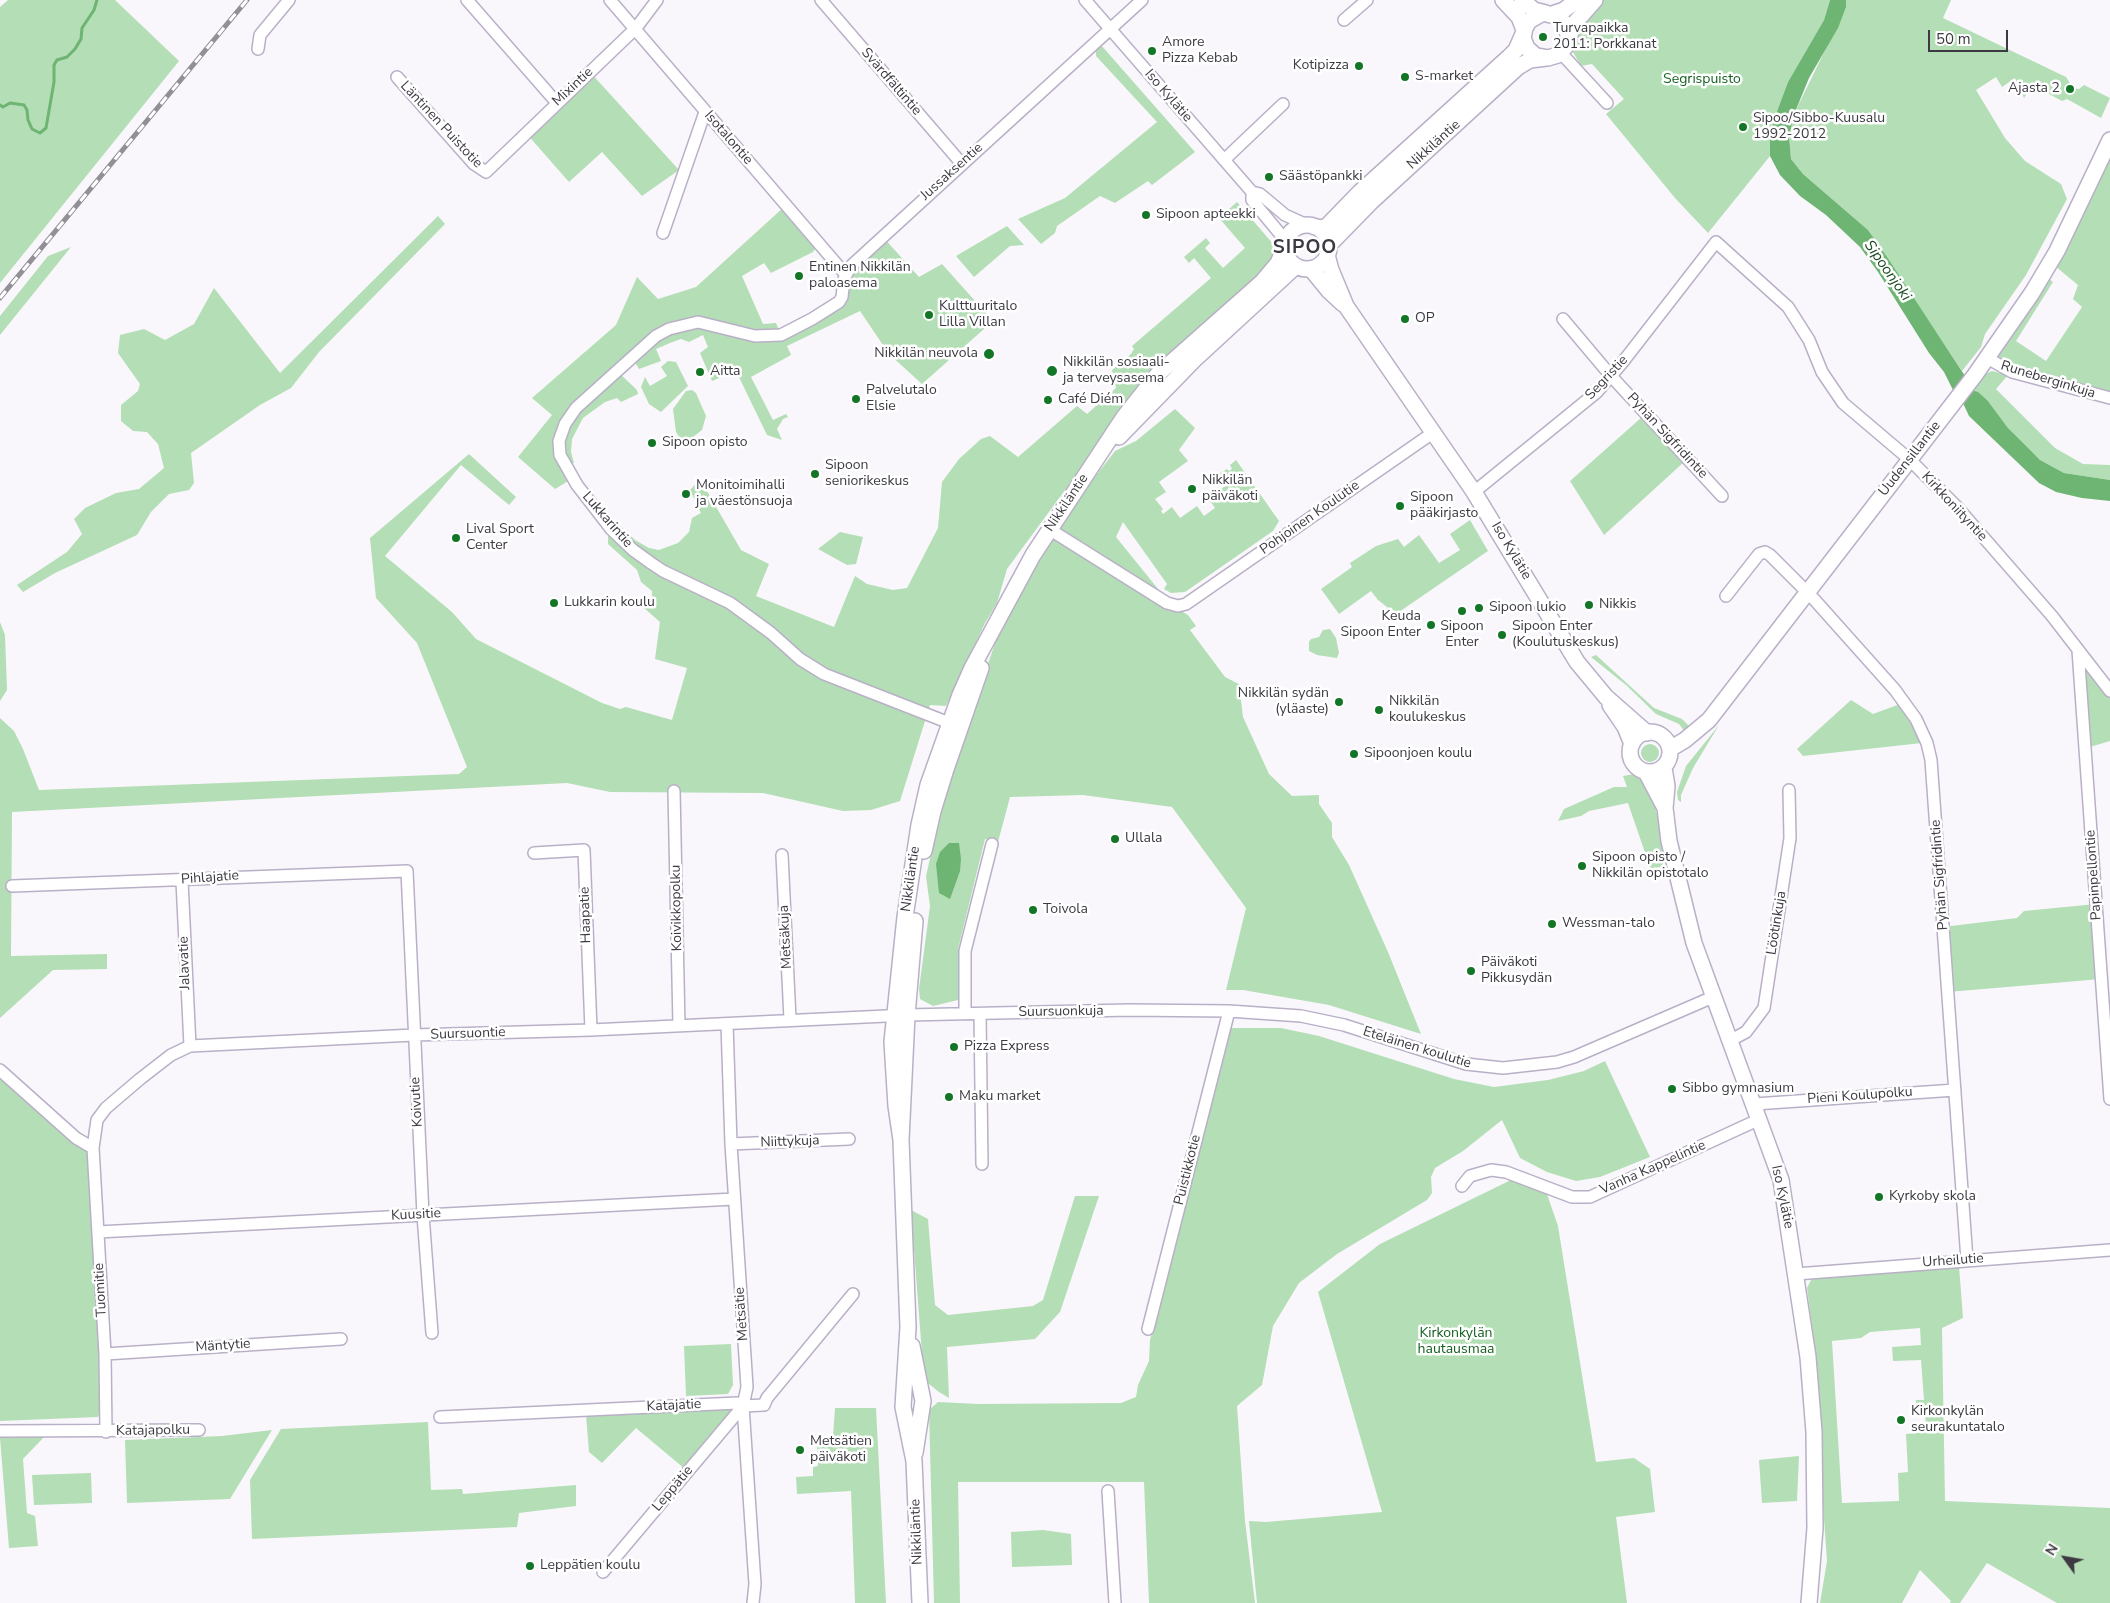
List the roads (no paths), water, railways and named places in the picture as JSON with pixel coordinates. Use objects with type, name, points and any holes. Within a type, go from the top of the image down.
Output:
[{"type":"street","points":[[258,49],[260,35],[289,0]]},
{"type":"street","points":[[467,0],[557,102]]},
{"type":"street","name":"Isotalontie","points":[[610,0],[846,275]]},
{"type":"street","name":"Mixintie","points":[[486,172],[636,28],[657,0]]},
{"type":"street","name":"Svärdfältintie","points":[[821,0],[962,164]]},
{"type":"street","name":"Iso Kylätie","points":[[1085,0],[1252,192],[1260,194],[1286,215],[1311,226]]},
{"type":"street","name":"Jussaksentie","points":[[768,336],[788,332],[839,302],[846,275],[851,266],[1142,0]]},
{"type":"street","points":[[1344,20],[1367,0]]},
{"type":"street","points":[[1503,0],[1519,17],[1524,32],[1525,44],[1529,51],[1536,56],[1546,58],[1561,53],[1567,45],[1568,35],[1573,25],[1595,0]]},
{"type":"street","points":[[1522,0],[1534,10],[1549,14],[1563,21],[1568,35]]},
{"type":"street","points":[[1524,32],[1532,18],[1564,10],[1577,0]]},
{"type":"street","name":"Nikkiläntie","points":[[1311,226],[1324,228],[1328,225],[1360,192],[1509,57],[1516,50],[1524,32]]},
{"type":"street","points":[[1561,53],[1607,103]]},
{"type":"street","name":"Nikkiläntie","points":[[1328,250],[1372,201],[1518,67],[1530,60],[1546,58]]},
{"type":"street","name":"Läntinen Puistotie","points":[[397,77],[474,164],[486,172]]},
{"type":"street","points":[[1224,160],[1283,104]]},
{"type":"street","points":[[664,233],[705,112]]},
{"type":"street","name":"Uudensillantie","points":[[1670,748],[1685,740],[1709,720],[1975,376],[2032,293],[2057,251],[2110,140]]},
{"type":"street","name":"Iso Kylätie","points":[[1252,192],[1252,200],[1285,244]]},
{"type":"street","points":[[1311,226],[1324,233],[1328,250],[1319,265],[1304,268],[1287,257],[1285,244],[1293,230],[1311,226]]},
{"type":"street","name":"Segristie","points":[[1474,492],[1597,392],[1612,376],[1716,242]]},
{"type":"street","name":"Kirkkoniityntie","points":[[1716,242],[1788,307],[1809,340],[1822,372],[1844,403],[1909,459],[1958,508],[2052,616],[2110,690]]},
{"type":"street","name":"Nikkiläntie","points":[[920,1603],[914,1461],[903,1407],[908,1327],[901,1140],[900,1015],[923,857],[932,811],[954,725],[993,631],[1049,529],[1124,417],[1158,374],[1262,282],[1278,263],[1285,244]]},
{"type":"street","name":"Iso Kylätie","points":[[1328,250],[1331,270],[1346,306],[1474,492],[1576,662],[1606,697],[1647,733]]},
{"type":"street","name":"Iso Kylätie","points":[[1304,268],[1346,306]]},
{"type":"street","name":"Nikkiläntie","points":[[1100,454],[1194,360],[1304,268]]},
{"type":"street","name":"Pyhän Sigfridintie","points":[[1563,319],[1612,376],[1722,496]]},
{"type":"street","name":"Lukkarintie","points":[[768,336],[698,322],[669,329],[656,336],[571,413],[559,441],[560,455],[567,470],[612,529],[633,550],[663,571],[730,603],[770,633],[800,660],[824,674],[954,725]]},
{"type":"street","name":"Runeberginkuja","points":[[1987,358],[2012,372],[2110,398]]},
{"type":"street","name":"Pohjoinen Koulutie","points":[[1049,529],[1167,603],[1178,606],[1186,604],[1434,432]]},
{"type":"street","name":"Pyhän Sigfridintie","points":[[1726,596],[1759,554],[1764,552],[1770,555],[1895,690],[1916,719],[1927,743],[1932,760],[1968,1260]]},
{"type":"street","name":"Papinpellontie","points":[[2078,650],[2110,1098]]},
{"type":"street","name":"Iso Kylätie","points":[[1606,697],[1625,727],[1632,744]]},
{"type":"street","points":[[1647,733],[1660,735],[1667,741],[1670,748],[1669,759],[1664,768],[1652,772],[1646,772],[1637,768],[1632,760],[1632,744],[1640,735],[1647,733]]},
{"type":"street","name":"Iso Kylätie","points":[[1664,768],[1667,786],[1665,808],[1677,878],[1694,943],[1713,997],[1761,1104],[1760,1119],[1781,1180],[1808,1357],[1815,1455],[1815,1528],[1810,1603]]},
{"type":"street","name":"Iso Kylätie","points":[[1646,772],[1665,808]]},
{"type":"street","name":"Löötinkuja","points":[[1731,1040],[1746,1032],[1764,1008],[1790,838],[1789,790]]},
{"type":"street","name":"Koivikkopolku","points":[[674,791],[679,1026]]},
{"type":"street","points":[[965,1013],[964,956],[992,844]]},
{"type":"street","name":"Haapatie","points":[[534,854],[584,850],[591,1030]]},
{"type":"street","name":"Metsäkuja","points":[[782,855],[790,1019]]},
{"type":"street","name":"Pihlajatie","points":[[12,886],[407,871]]},
{"type":"street","name":"Koivutie","points":[[407,871],[423,1215],[432,1333]]},
{"type":"street","name":"Jalavatie","points":[[182,880],[190,1046]]},
{"type":"street","name":"Eteläinen koulutie","points":[[1229,1011],[1301,1016],[1344,1025],[1466,1064],[1503,1068],[1557,1062],[1574,1057],[1713,997]]},
{"type":"street","name":"Suursuonkuja","points":[[900,1015],[1129,1010],[1229,1011]]},
{"type":"street","name":"Puistikkotie","points":[[1148,1330],[1229,1011]]},
{"type":"street","points":[[980,1014],[982,1164]]},
{"type":"street","name":"Suursuontie","points":[[93,1148],[97,1120],[106,1108],[172,1055],[190,1046],[414,1035],[591,1030],[900,1015]]},
{"type":"street","name":"Metsätie","points":[[727,1024],[734,1199],[747,1387],[743,1406],[755,1584],[753,1603]]},
{"type":"street","points":[[0,1070],[76,1138],[93,1148]]},
{"type":"street","name":"Pieni Koulupolku","points":[[1761,1104],[1955,1090]]},
{"type":"street","name":"Vanha Kappelintie","points":[[1462,1186],[1470,1176],[1490,1170],[1506,1172],[1566,1195],[1590,1196],[1760,1119]]},
{"type":"street","name":"Niittykuja","points":[[731,1144],[849,1139]]},
{"type":"street","name":"Tuomitie","points":[[93,1148],[105,1354],[106,1432]]},
{"type":"street","name":"Kuusitie","points":[[98,1232],[734,1199]]},
{"type":"street","name":"Urheilutie","points":[[1796,1274],[2110,1250]]},
{"type":"street","name":"Katajatie","points":[[440,1417],[737,1403],[743,1406],[764,1406],[767,1398],[853,1294]]},
{"type":"street","name":"Mäntytie","points":[[105,1354],[341,1339]]},
{"type":"street","name":"Leppätie","points":[[603,1572],[743,1406]]},
{"type":"street","name":"Katajapolku","points":[[0,1431],[106,1432],[199,1430]]},
{"type":"street","points":[[1108,1491],[1115,1603]]},
{"type":"water","name":"Sipoonjoki","points":[[1830,0],[1846,0],[1846,7],[1838,28],[1809,78],[1795,112],[1789,136],[1791,159],[1803,174],[1868,230],[1889,260],[1965,376],[1954,392],[1944,372],[1929,353],[1860,247],[1826,215],[1800,196],[1780,175],[1770,156],[1770,135],[1788,82],[1824,20]]},
{"type":"water","points":[[1971,390],[1978,392],[1988,401],[2008,428],[2040,460],[2064,473],[2110,480],[2110,501],[2082,498],[2056,492],[2039,483],[1969,416],[1962,401]]},
{"type":"water","points":[[949,843],[959,843],[961,859],[960,871],[950,899],[939,893],[936,864],[940,852]]},
{"type":"waterway","points":[[0,105],[3,107],[10,103],[24,105],[32,129],[40,133],[46,128],[54,82],[54,65],[57,60],[67,57],[75,49],[81,39],[82,28],[94,10],[97,0]]},
{"type":"railway","points":[[0,298],[247,0]]},
{"type":"place","name":"Turvapaikka 2011: Porkkanat","points":[[1543,37]]},
{"type":"place","name":"Amore Pizza Kebab","points":[[1152,51]]},
{"type":"place","name":"Kotipizza","points":[[1359,66]]},
{"type":"place","name":"S-market","points":[[1405,77]]},
{"type":"place","name":"Ajasta 2","points":[[2070,89]]},
{"type":"place","name":"Sipoo/Sibbo-Kuusalu 1992-2012","points":[[1743,127]]},
{"type":"place","name":"Säästöpankki","points":[[1269,177]]},
{"type":"place","name":"Sipoon apteekki","points":[[1146,215]]},
{"type":"place","name":"Entinen Nikkilän paloasema","points":[[799,276]]},
{"type":"place","name":"Kulttuuritalo Lilla Villan","points":[[929,315]]},
{"type":"place","name":"OP","points":[[1405,319]]},
{"type":"place","name":"Nikkilän neuvola","points":[[989,354]]},
{"type":"place","name":"Nikkilän sosiaali- ja terveysasema","points":[[1052,371]]},
{"type":"place","name":"Aitta","points":[[700,372]]},
{"type":"place","name":"Palvelutalo Elsie","points":[[856,399]]},
{"type":"place","name":"Café Diém","points":[[1048,400]]},
{"type":"place","name":"Sipoon opisto","points":[[652,443]]},
{"type":"place","name":"Sipoon seniorikeskus","points":[[815,474]]},
{"type":"place","name":"Nikkilän päiväkoti","points":[[1192,489]]},
{"type":"place","name":"Monitoimihalli ja väestönsuoja","points":[[686,494]]},
{"type":"place","name":"Sipoon pääkirjasto","points":[[1400,506]]},
{"type":"place","name":"Lival Sport Center","points":[[456,538]]},
{"type":"place","name":"Lukkarin koulu","points":[[554,603]]},
{"type":"place","name":"Nikkis","points":[[1589,605]]},
{"type":"place","name":"Sipoon lukio","points":[[1479,608]]},
{"type":"place","name":"Sipoon Enter","points":[[1462,611]]},
{"type":"place","name":"Keuda Sipoon Enter","points":[[1431,625]]},
{"type":"place","name":"Sipoon Enter (Koulutuskeskus)","points":[[1502,635]]},
{"type":"place","name":"Nikkilän sydän (yläaste)","points":[[1339,702]]},
{"type":"place","name":"Nikkilän koulukeskus","points":[[1379,710]]},
{"type":"place","name":"Sipoonjoen koulu","points":[[1354,754]]},
{"type":"place","name":"Ullala","points":[[1115,839]]},
{"type":"place","name":"Sipoon opisto / Nikkilän opistotalo","points":[[1582,866]]},
{"type":"place","name":"Toivola","points":[[1033,910]]},
{"type":"place","name":"Wessman-talo","points":[[1552,924]]},
{"type":"place","name":"Päiväkoti Pikkusydän","points":[[1471,971]]},
{"type":"place","name":"Pizza Express","points":[[954,1047]]},
{"type":"place","name":"Sibbo gymnasium","points":[[1672,1089]]},
{"type":"place","name":"Maku market","points":[[949,1097]]},
{"type":"place","name":"Kyrkoby skola","points":[[1879,1197]]},
{"type":"place","name":"Kirkonkylän seurakuntatalo","points":[[1901,1420]]},
{"type":"place","name":"Metsätien päiväkoti","points":[[800,1450]]},
{"type":"place","name":"Leppätien koulu","points":[[530,1566]]},
{"type":"district","name":"SIPOO","points":[[1305,248]]},
{"type":"park label","name":"Segrispuisto","points":[[1702,80]]},
{"type":"park label","name":"Kirkonkylän hautausmaa","points":[[1456,1342]]}]
